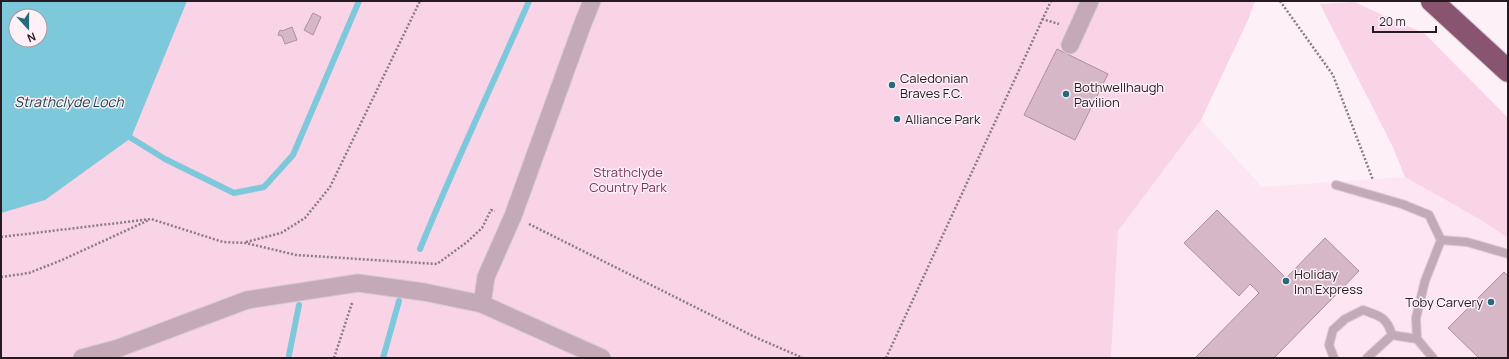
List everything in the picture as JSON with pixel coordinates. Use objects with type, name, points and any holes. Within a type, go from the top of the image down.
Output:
[{"type":"highway","points":[[1432,1],[1508,71]]},
{"type":"street","points":[[482,304],[486,278],[513,216],[583,22],[592,1]]},
{"type":"street","points":[[1070,45],[1090,1]]},
{"type":"street","points":[[82,358],[119,348],[247,300],[358,284],[424,292],[482,304],[602,358]]},
{"type":"lane","points":[[1336,185],[1402,204],[1429,215],[1441,240],[1425,281],[1416,318],[1417,339],[1433,358]]},
{"type":"lane","points":[[1441,240],[1467,242],[1508,254]]},
{"type":"lane","points":[[1334,358],[1329,345],[1333,330],[1345,319],[1363,310],[1382,317],[1389,325],[1392,335]]},
{"type":"lane","points":[[1392,335],[1417,339]]},
{"type":"lane","points":[[1367,358],[1392,335]]},
{"type":"path","points":[[246,243],[281,233],[305,218],[330,187],[420,1]]},
{"type":"path","points":[[886,358],[1051,1]]},
{"type":"path","points":[[1280,1],[1333,75],[1379,198]]},
{"type":"path","points":[[1,237],[151,219],[223,242],[246,243],[296,255],[437,264],[467,242],[482,228],[491,210],[513,216],[750,334],[803,358]]},
{"type":"path","points":[[1,277],[29,273],[49,266],[151,219]]},
{"type":"path","points":[[334,358],[358,284]]},
{"type":"shaded area","points":[[1201,120],[1262,187],[1405,177],[1481,220],[1508,238],[1508,358],[1111,358],[1118,231]]},
{"type":"green space","name":"Strathclyde Country Park","points":[[1,1],[1255,1],[1248,20],[1201,120],[1118,231],[1111,358],[1,358]]},
{"type":"green space","points":[[1354,2],[1425,34],[1508,118],[1508,238],[1481,220],[1405,177],[1393,147],[1320,4]]},
{"type":"water","name":"Strathclyde Loch","points":[[1,1],[187,1],[131,138],[45,200],[1,213]]},
{"type":"building","points":[[313,13],[321,17],[313,35],[304,30]]},
{"type":"building","points":[[292,27],[297,40],[285,44],[282,36],[278,35],[280,30],[282,31]]},
{"type":"building","name":"Bothwellhaugh Pavilion","points":[[1057,49],[1108,74],[1075,140],[1024,115]]},
{"type":"building","name":"Holiday Inn Express","points":[[1217,210],[1286,278],[1325,238],[1359,271],[1274,358],[1195,358],[1259,293],[1250,284],[1239,296],[1184,243]]},
{"type":"building","name":"Toby Carvery","points":[[1504,272],[1508,276],[1508,358],[1479,358],[1448,328]]},
{"type":"waterway","points":[[131,138],[165,159],[234,193],[264,187],[293,155],[359,1]]},
{"type":"waterway","points":[[420,249],[446,186],[529,1]]},
{"type":"waterway","points":[[383,358],[399,301]]},
{"type":"waterway","points":[[289,355],[299,305]]},
{"type":"place","name":"Caledonian Braves F.C.","points":[[892,85]]},
{"type":"place","name":"Bothwellhaugh Pavilion","points":[[1066,94]]},
{"type":"place","name":"Alliance Park","points":[[897,119]]},
{"type":"place","name":"Holiday Inn Express","points":[[1286,281]]},
{"type":"place","name":"Toby Carvery","points":[[1491,302]]}]
